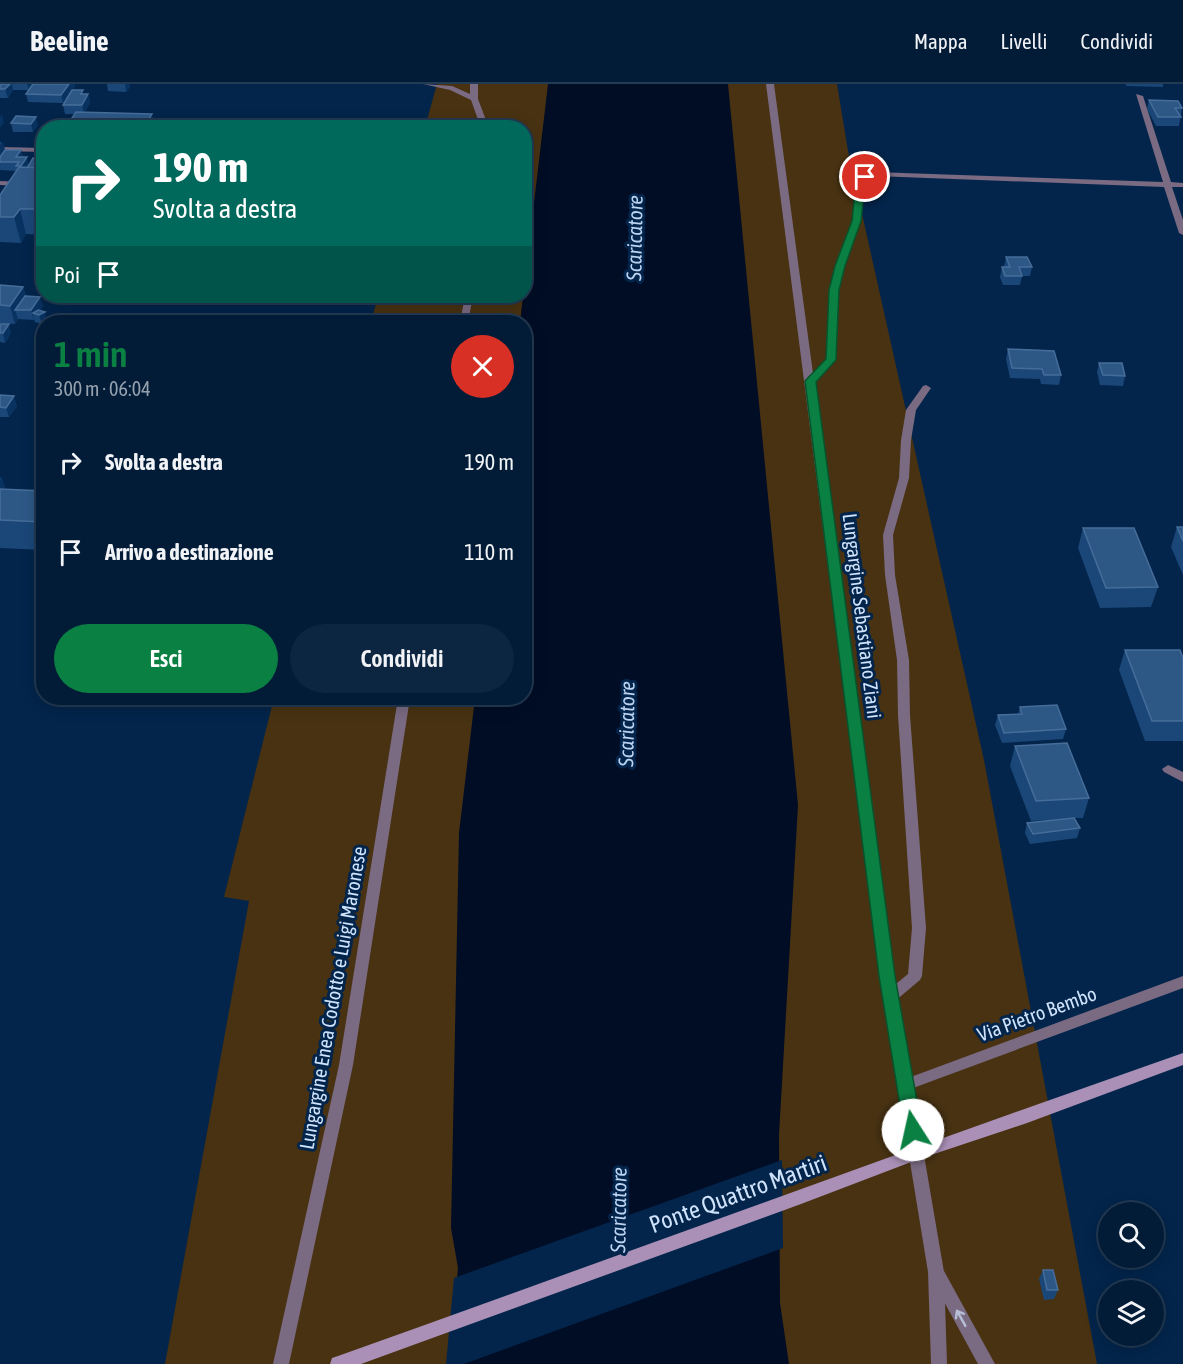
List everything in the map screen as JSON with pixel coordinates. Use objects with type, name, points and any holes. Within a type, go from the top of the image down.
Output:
[{"type":"main road","points":[[917,1153],[1183,1059]]},
{"type":"main road","name":"Ponte Quattro Martiri","points":[[338,1364],[917,1153]]},
{"type":"street","points":[[427,84],[452,88],[474,99]]},
{"type":"street","points":[[474,84],[474,99],[482,120]]},
{"type":"street","name":"Lungargine Sebastiano Ziani","points":[[770,84],[890,998],[936,1272]]},
{"type":"street","points":[[1139,96],[1183,233]]},
{"type":"street","points":[[0,148],[36,150]]},
{"type":"street","points":[[810,381],[831,360],[834,290],[840,266],[857,221],[860,191],[865,177],[874,174],[1183,185]]},
{"type":"street","points":[[0,183],[36,185]]},
{"type":"street","points":[[890,998],[915,976],[918,928],[904,715],[903,660],[890,575],[888,535],[904,478],[906,440],[911,410],[926,388]]},
{"type":"street","name":"Lungargine Enea Codotto e Luigi Maronese","points":[[281,1364],[346,1065],[403,705]]},
{"type":"street","points":[[1168,769],[1183,778]]},
{"type":"street","name":"Via Pietro Bembo","points":[[905,1085],[1183,982]]},
{"type":"street","points":[[936,1272],[939,1364]]},
{"type":"street","points":[[936,1272],[987,1364]]},
{"type":"shaded area","points":[[437,84],[837,84],[848,151],[984,760],[1097,1364],[165,1364],[249,901],[224,897],[272,705],[532,705],[532,315],[373,315],[376,303],[532,303],[532,120],[427,120]]},
{"type":"water","name":"Scaricatore","points":[[548,84],[728,84],[798,805],[779,1135],[780,1303],[789,1364],[449,1364],[458,1268],[451,1228],[459,833],[474,705],[532,705],[532,315],[521,315],[522,303],[532,303],[532,220]]},
{"type":"pier","points":[[782,1160],[783,1248],[464,1364],[446,1364],[454,1278]]},
{"type":"building","points":[[0,84],[10,84],[5,89],[0,89]]},
{"type":"building","points":[[33,84],[69,84],[61,95],[26,94]]},
{"type":"building","points":[[72,90],[83,90],[81,94],[88,94],[82,105],[63,105]]},
{"type":"building","points":[[1149,100],[1178,101],[1182,108],[1175,108],[1181,117],[1158,117]]},
{"type":"building","points":[[76,112],[152,114],[148,120],[71,120]]},
{"type":"building","points":[[16,116],[36,117],[31,124],[11,123]]},
{"type":"building","points":[[5,150],[21,150],[16,157],[27,157],[21,166],[16,166],[19,162],[0,162],[0,157]]},
{"type":"building","points":[[33,158],[36,158],[36,168],[27,168]]},
{"type":"building","points":[[19,167],[36,168],[36,209],[20,209],[14,217],[0,217],[0,195]]},
{"type":"building","points":[[1006,257],[1027,257],[1032,267],[1019,267],[1022,276],[1005,276],[1002,267],[1010,267]]},
{"type":"building","points":[[0,285],[23,287],[10,306],[0,305]]},
{"type":"building","points":[[25,296],[36,297],[36,303],[31,310],[15,310]]},
{"type":"building","points":[[38,310],[45,312],[39,315],[33,313]]},
{"type":"building","points":[[0,324],[9,324],[3,333],[0,333]]},
{"type":"building","points":[[1008,349],[1054,351],[1061,375],[1044,375],[1042,369],[1012,368]]},
{"type":"building","points":[[1099,363],[1122,363],[1125,376],[1103,375]]},
{"type":"building","points":[[0,395],[14,396],[6,408],[0,407]]},
{"type":"building","points":[[0,489],[36,491],[36,522],[0,520]]},
{"type":"building","points":[[1177,527],[1183,527],[1183,541]]},
{"type":"building","points":[[1083,528],[1134,528],[1158,587],[1106,588]]},
{"type":"building","points":[[1125,650],[1180,650],[1183,658],[1183,721],[1152,721]]},
{"type":"building","points":[[1057,705],[1066,729],[1004,733],[998,715],[1022,714],[1020,707]]},
{"type":"building","points":[[1067,743],[1089,798],[1036,801],[1015,746]]},
{"type":"building","points":[[1074,818],[1080,828],[1033,834],[1027,823]]},
{"type":"building","points":[[1043,1270],[1053,1270],[1058,1290],[1047,1290]]},
{"type":"route","points":[[865,177],[860,191],[857,221],[840,266],[834,290],[831,360],[810,381],[887,976],[913,1130]]}]
